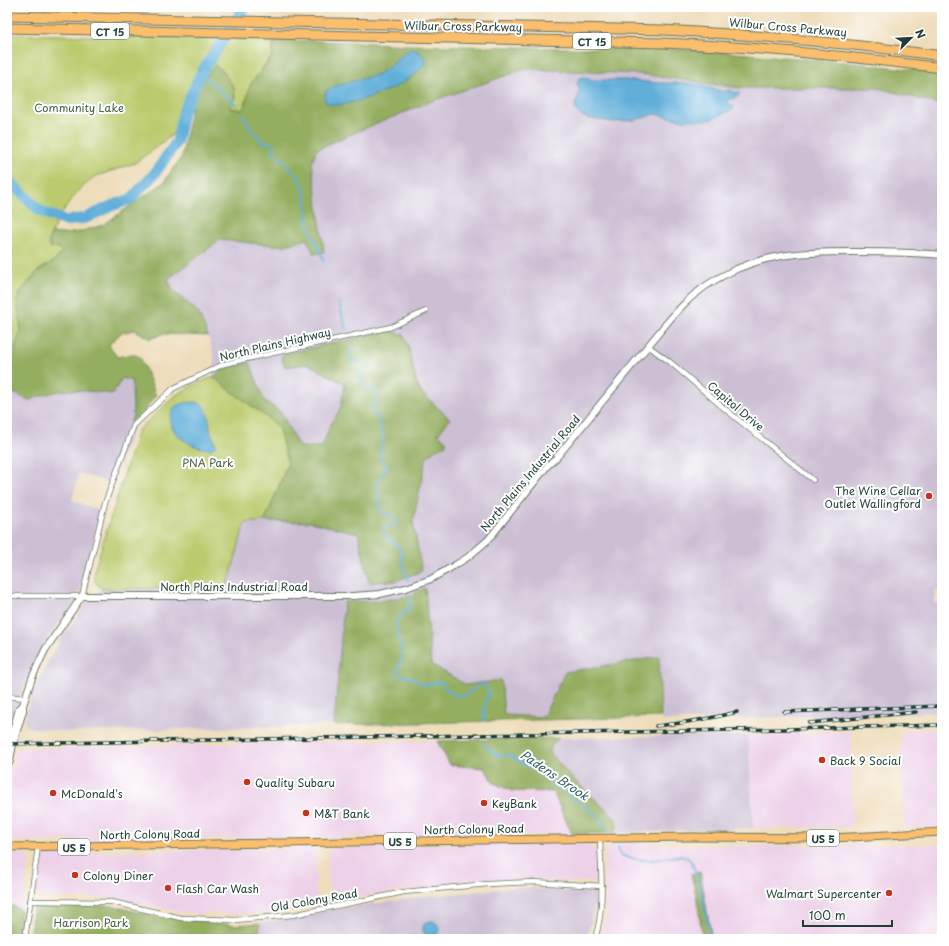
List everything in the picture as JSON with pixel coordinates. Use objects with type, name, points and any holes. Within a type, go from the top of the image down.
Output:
[{"type":"highway","name":"Wilbur Cross Parkway","points":[[7,16],[670,31],[835,43],[942,56]]},
{"type":"highway","name":"Wilbur Cross Parkway","points":[[7,28],[670,43],[832,55],[942,68]]},
{"type":"main road","name":"North Colony Road","points":[[7,847],[690,837],[832,838],[942,832]]},
{"type":"street","name":"North Plains Industrial Road","points":[[82,596],[353,596],[387,592],[431,580],[468,557],[488,540],[684,303],[704,287],[722,276],[752,263],[781,256],[811,253],[902,252],[942,256]]},
{"type":"street","name":"North Plains Highway","points":[[7,751],[19,709],[24,701],[32,678],[45,650],[82,596],[105,503],[134,426],[174,388],[224,364],[391,327],[426,311]]},
{"type":"street","name":"Capitol Drive","points":[[648,346],[670,362],[725,409],[813,480]]},
{"type":"street","points":[[7,596],[82,596]]},
{"type":"street","points":[[7,696],[24,701]]},
{"type":"street","name":"North Plains Highway","points":[[7,764],[10,761],[12,748],[23,711],[24,701]]},
{"type":"street","points":[[595,939],[601,914],[602,886],[600,838]]},
{"type":"street","points":[[25,939],[38,847]]},
{"type":"street","name":"Old Colony Road","points":[[30,902],[112,902],[181,918],[235,920],[293,915],[404,892],[488,884],[533,882],[602,886]]},
{"type":"shaded area","points":[[525,69],[640,74],[740,88],[878,88],[942,105],[942,588],[935,591],[935,603],[942,603],[942,712],[661,721],[658,657],[565,672],[543,717],[504,715],[501,680],[466,685],[431,664],[424,588],[408,596],[380,601],[344,602],[334,725],[70,732],[32,728],[24,724],[31,695],[59,641],[88,601],[102,589],[227,588],[245,523],[278,426],[213,377],[214,356],[198,312],[173,291],[168,279],[220,240],[283,246],[307,239],[324,252],[312,163],[315,150],[432,101]]},
{"type":"shaded area","points":[[122,378],[132,381],[133,416],[131,422],[137,420],[110,483],[79,473],[72,500],[101,511],[82,586],[75,602],[47,638],[22,690],[9,734],[7,734],[7,390],[29,400],[60,391],[85,391],[113,394]]},
{"type":"shaded area","points":[[942,729],[942,826],[904,828],[901,734],[904,731]]},
{"type":"shaded area","points":[[851,731],[853,821],[849,827],[753,828],[748,735]]},
{"type":"shaded area","points":[[748,735],[753,828],[613,833],[617,828],[550,753],[551,746],[559,738]]},
{"type":"shaded area","points":[[437,741],[450,765],[484,767],[494,783],[512,791],[553,792],[572,834],[7,841],[7,787],[15,753],[18,749]]},
{"type":"shaded area","points":[[513,843],[587,844],[596,851],[597,854],[596,882],[513,880],[413,889],[339,902],[329,892],[327,864],[330,848]]},
{"type":"shaded area","points":[[630,843],[696,846],[942,845],[942,939],[712,939],[700,872],[691,874],[696,894],[702,933],[701,939],[600,939],[606,915],[604,855],[606,850],[614,844]]},
{"type":"shaded area","points":[[314,849],[316,853],[316,893],[322,904],[320,906],[273,913],[200,914],[181,912],[112,898],[43,898],[37,894],[41,857],[42,854],[46,853]]},
{"type":"shaded area","points":[[7,854],[22,854],[26,855],[29,859],[21,910],[13,906],[7,907]]},
{"type":"shaded area","points":[[519,887],[595,893],[596,902],[587,939],[258,939],[260,923],[350,907],[430,896]]},
{"type":"green space","name":"Community Lake","points":[[7,34],[274,40],[272,57],[262,68],[242,111],[229,108],[235,97],[215,66],[191,97],[184,119],[171,136],[135,163],[94,177],[78,191],[58,218],[49,240],[49,247],[59,248],[63,251],[56,260],[38,271],[22,290],[17,300],[21,331],[13,352],[7,358]]},
{"type":"green space","points":[[274,40],[404,45],[652,48],[844,62],[942,74],[942,105],[878,88],[740,88],[640,74],[525,69],[432,101],[316,150],[312,163],[324,252],[314,254],[307,239],[283,246],[220,240],[168,279],[173,291],[198,312],[208,336],[162,334],[150,339],[135,330],[121,333],[109,345],[117,357],[132,354],[140,357],[156,395],[137,420],[130,422],[133,416],[132,381],[122,378],[113,394],[66,390],[29,400],[7,390],[7,358],[13,352],[21,331],[17,300],[22,290],[38,271],[56,260],[62,251],[59,248],[49,247],[49,240],[52,233],[63,234],[78,232],[103,225],[163,183],[182,156],[194,92],[215,65],[223,71],[234,88],[235,97],[230,108],[242,110],[245,106],[250,85],[272,57]]},
{"type":"green space","points":[[390,330],[404,335],[409,348],[416,381],[420,391],[450,419],[438,434],[446,441],[446,445],[434,450],[426,459],[413,522],[422,571],[396,581],[369,582],[358,533],[310,522],[265,521],[288,463],[278,426],[213,377],[225,368],[250,363],[264,400],[281,413],[299,447],[322,447],[330,426],[341,407],[345,384],[308,364],[285,367],[281,356]]},
{"type":"green space","name":"PNA Park","points":[[213,377],[278,426],[288,463],[265,521],[245,523],[227,588],[102,589],[95,580],[95,568],[138,430],[176,395],[195,384]]},
{"type":"green space","points":[[425,588],[431,664],[466,685],[501,680],[504,715],[543,717],[565,672],[659,657],[661,717],[334,725],[344,602],[380,601],[408,596]]},
{"type":"green space","points":[[559,738],[551,746],[550,753],[570,776],[616,819],[617,828],[613,833],[572,834],[553,792],[512,791],[494,783],[484,768],[450,765],[437,741]]},
{"type":"green space","points":[[700,872],[712,939],[701,939],[702,933],[696,894],[691,874]]},
{"type":"green space","name":"Harrison Park","points":[[34,905],[112,906],[154,916],[235,925],[260,923],[258,939],[29,939]]},
{"type":"green space","points":[[13,906],[21,910],[19,939],[7,939],[7,907]]},
{"type":"water","points":[[411,49],[422,54],[426,64],[399,85],[376,95],[341,105],[334,105],[325,102],[325,94],[327,90],[338,85],[376,75],[388,68],[400,56]]},
{"type":"water","points":[[584,77],[594,80],[684,83],[724,92],[728,90],[740,94],[737,97],[727,100],[729,104],[734,106],[733,110],[712,119],[683,120],[655,114],[635,120],[615,122],[590,119],[580,115],[576,110],[575,104],[579,94],[577,84],[579,78]]},
{"type":"water","points":[[188,402],[199,403],[208,413],[211,433],[216,446],[211,449],[190,444],[179,437],[172,427],[171,415],[174,408]]},
{"type":"water","points":[[428,921],[434,921],[439,926],[437,935],[434,937],[428,937],[423,932],[423,926]]},
{"type":"waterway","points":[[7,179],[40,211],[65,221],[86,218],[111,206],[131,199],[155,173],[177,141],[183,112],[201,73],[245,7]]},
{"type":"waterway","name":"Padens Brook","points":[[201,73],[236,105]]},
{"type":"waterway","name":"Padens Brook","points":[[241,113],[249,124],[251,130],[261,141],[272,144],[274,151],[273,153],[277,157],[283,159],[300,179],[304,189],[309,227],[324,261]]},
{"type":"waterway","name":"Padens Brook","points":[[339,303],[346,329]]},
{"type":"waterway","name":"Padens Brook","points":[[349,346],[352,362],[364,364],[364,369],[360,378],[362,383],[373,389],[376,394],[376,402],[373,410],[377,415],[383,438],[380,456],[387,467],[376,485],[379,497],[379,506],[387,516],[392,516],[397,520],[395,526],[386,527],[384,532],[386,538],[396,544],[400,549],[403,567],[408,580]]},
{"type":"waterway","name":"Padens Brook","points":[[411,598],[408,612],[402,614],[398,618],[397,623],[402,654],[397,672],[401,676],[412,678],[424,685],[441,682],[456,696],[462,696],[479,685],[485,686],[489,694],[485,704],[484,721]]},
{"type":"waterway","name":"Padens Brook","points":[[484,744],[494,753],[501,756],[509,755],[532,769],[588,808],[604,824],[608,832]]},
{"type":"waterway","name":"Padens Brook","points":[[618,847],[622,855],[634,859],[652,860],[676,856],[689,859],[692,863],[702,897],[709,939]]},
{"type":"railway","points":[[784,712],[942,706]]},
{"type":"railway","points":[[656,726],[677,724],[737,712]]},
{"type":"railway","points":[[809,723],[916,712]]},
{"type":"railway","points":[[7,744],[942,725]]},
{"type":"place","name":"The Wine Cellar Outlet Wallingford","points":[[929,496]]},
{"type":"place","name":"Back 9 Social","points":[[822,760]]},
{"type":"place","name":"Quality Subaru","points":[[247,782]]},
{"type":"place","name":"McDonald's","points":[[53,793]]},
{"type":"place","name":"KeyBank","points":[[484,803]]},
{"type":"place","name":"M&T Bank","points":[[306,813]]},
{"type":"place","name":"Colony Diner","points":[[75,875]]},
{"type":"place","name":"Flash Car Wash","points":[[168,888]]},
{"type":"place","name":"Walmart Supercenter","points":[[889,893]]}]
